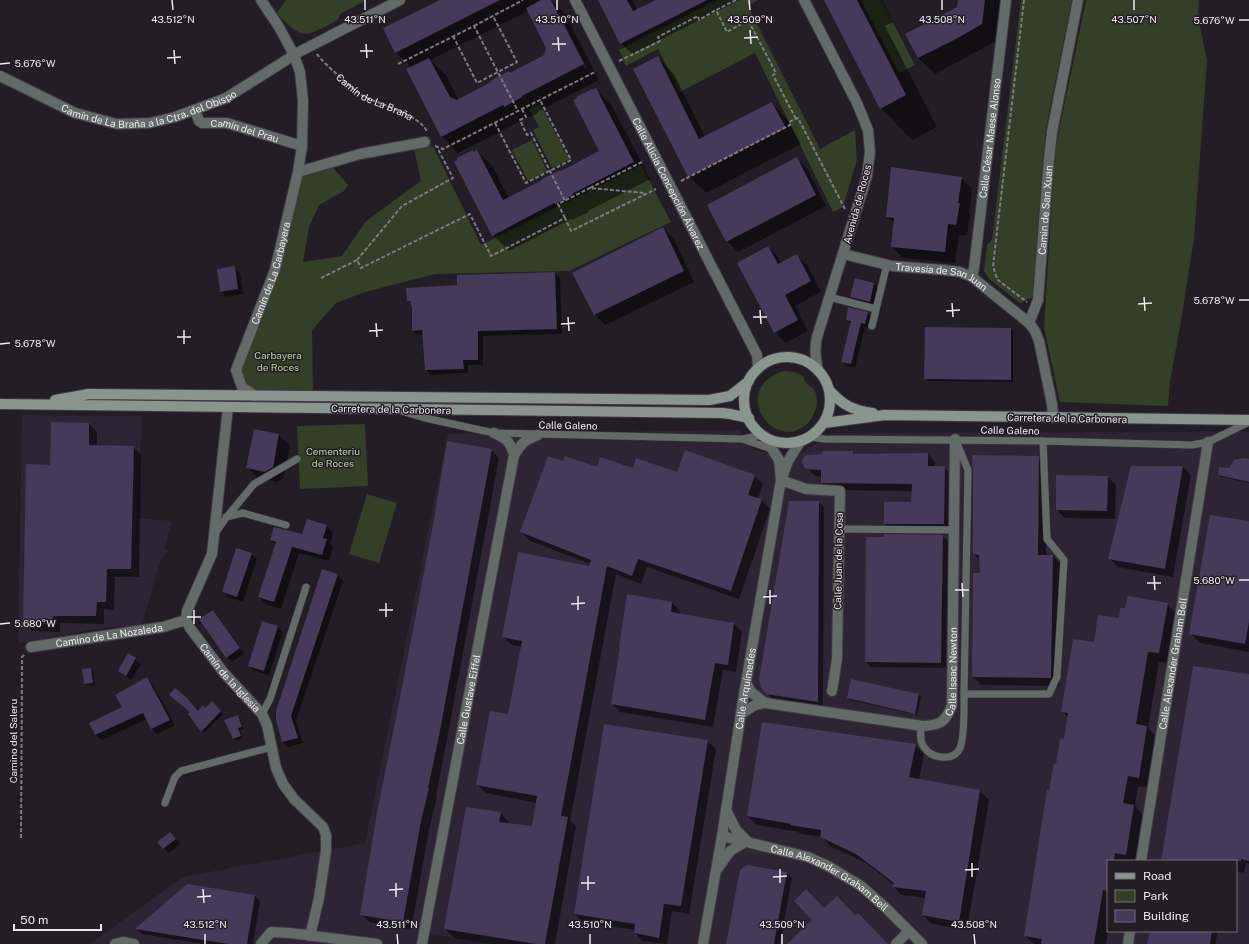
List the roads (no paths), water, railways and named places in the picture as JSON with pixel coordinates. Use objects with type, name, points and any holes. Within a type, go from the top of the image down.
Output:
[{"type":"street","points":[[261,0],[294,55]]},
{"type":"street","name":"Camín de La Braña a la Ctra. del Obispo","points":[[0,76],[75,113],[117,124],[150,123],[175,117],[226,98],[294,55],[400,0]]},
{"type":"street","name":"Calle Alicia Concepción Álvarez","points":[[575,0],[757,355],[758,369]]},
{"type":"street","name":"Avenida de Roces","points":[[804,0],[857,104],[868,130],[870,152],[866,176],[818,331],[815,347],[818,370]]},
{"type":"street","name":"Calle César Maese Alonso","points":[[972,277],[1006,0]]},
{"type":"street","name":"Camin de San Xuan","points":[[1029,323],[1038,300],[1052,132],[1078,0]]},
{"type":"street","name":"Camín de La Carbayera","points":[[255,396],[242,387],[236,371],[275,270],[298,172],[302,146],[303,101],[300,72],[294,55]]},
{"type":"street","name":"Camín del Prau","points":[[196,110],[199,121],[202,123],[227,123],[302,146]]},
{"type":"street","points":[[298,172],[360,154],[425,142]]},
{"type":"street","name":"Travesía de San Juan","points":[[843,254],[910,268],[955,271],[972,277],[1029,323]]},
{"type":"street","points":[[1029,323],[1035,331],[1039,341],[1052,404],[1053,417]]},
{"type":"street","points":[[788,358],[804,361],[818,370],[825,380],[829,390],[830,407],[824,423],[818,431],[811,437],[800,442],[787,444],[773,441],[763,435],[749,418],[745,406],[745,393],[749,381],[758,369],[772,360],[788,358]]},
{"type":"street","name":"Carretera de la Carbonera","points":[[33,405],[89,394],[709,400],[730,396],[749,381]]},
{"type":"street","points":[[829,390],[838,400],[854,410],[885,415]]},
{"type":"street","name":"Carretera de la Carbonera","points":[[2,404],[722,413],[749,418]]},
{"type":"street","points":[[186,620],[187,611],[212,554],[228,407]]},
{"type":"street","points":[[824,423],[885,415]]},
{"type":"street","name":"Carretera de la Carbonera","points":[[885,415],[1249,421]]},
{"type":"street","points":[[494,433],[506,439],[512,446],[514,455]]},
{"type":"street","name":"Calle Gustave Eiffel","points":[[422,944],[514,455],[527,438],[538,435]]},
{"type":"street","name":"Calle Arquímedes","points":[[703,944],[781,480],[779,460],[763,435]]},
{"type":"street","name":"Calle Isaac Newton","points":[[741,714],[755,705],[764,704],[920,726],[935,725],[948,716],[952,704],[955,439]]},
{"type":"street","points":[[781,480],[788,461],[800,442]]},
{"type":"street","name":"Calle Alexander Graham Bell","points":[[1141,860],[1208,442]]},
{"type":"street","name":"Calle Juan de la Cosa","points":[[781,480],[806,489],[840,491],[837,659],[832,691]]},
{"type":"street","name":"Camino de La Nozaleda","points":[[31,646],[163,628],[186,620]]},
{"type":"street","name":"Camín de la Iglesia","points":[[186,620],[190,628],[224,673],[262,714],[267,725],[276,768],[283,784],[294,799],[323,827],[326,835],[326,851],[319,898],[310,936]]},
{"type":"street","points":[[746,683],[751,692],[764,704]]},
{"type":"street","points":[[716,870],[730,851],[747,841],[736,830],[726,810]]},
{"type":"street","name":"Calle Alexander Graham Bell","points":[[722,836],[808,857],[828,866],[861,886],[886,908],[922,944]]},
{"type":"street","points":[[896,944],[909,931]]},
{"type":"street","points":[[262,944],[271,932],[377,944]]},
{"type":"street","points":[[1128,944],[1130,932]]},
{"type":"street","points":[[115,944],[123,942],[134,944]]},
{"type":"lane","points":[[872,326],[886,264]]},
{"type":"lane","points":[[829,297],[876,309]]},
{"type":"lane","name":"Calle Galeno","points":[[396,409],[425,418],[494,433],[743,439],[763,435]]},
{"type":"lane","name":"Calle Galeno","points":[[811,437],[1043,440],[1192,445],[1208,442],[1249,421]]},
{"type":"lane","name":"Calle Galeno","points":[[743,439],[772,449]]},
{"type":"lane","points":[[920,726],[921,740],[924,748],[930,753],[937,757],[946,757],[954,755],[960,749],[963,736],[968,470],[955,439]]},
{"type":"lane","points":[[964,694],[1049,694],[1056,677],[1064,560],[1047,539],[1043,440]]},
{"type":"lane","points":[[214,534],[254,484],[297,459]]},
{"type":"lane","points":[[226,518],[243,513],[286,525]]},
{"type":"lane","points":[[839,529],[954,530]]},
{"type":"lane","points":[[262,714],[270,699],[306,586]]},
{"type":"lane","points":[[165,803],[175,777],[181,771],[272,747]]},
{"type":"park label","name":"Carbayera de Roces","points":[[278,360]]},
{"type":"park label","name":"Cementeriu de Roces","points":[[333,456]]}]
